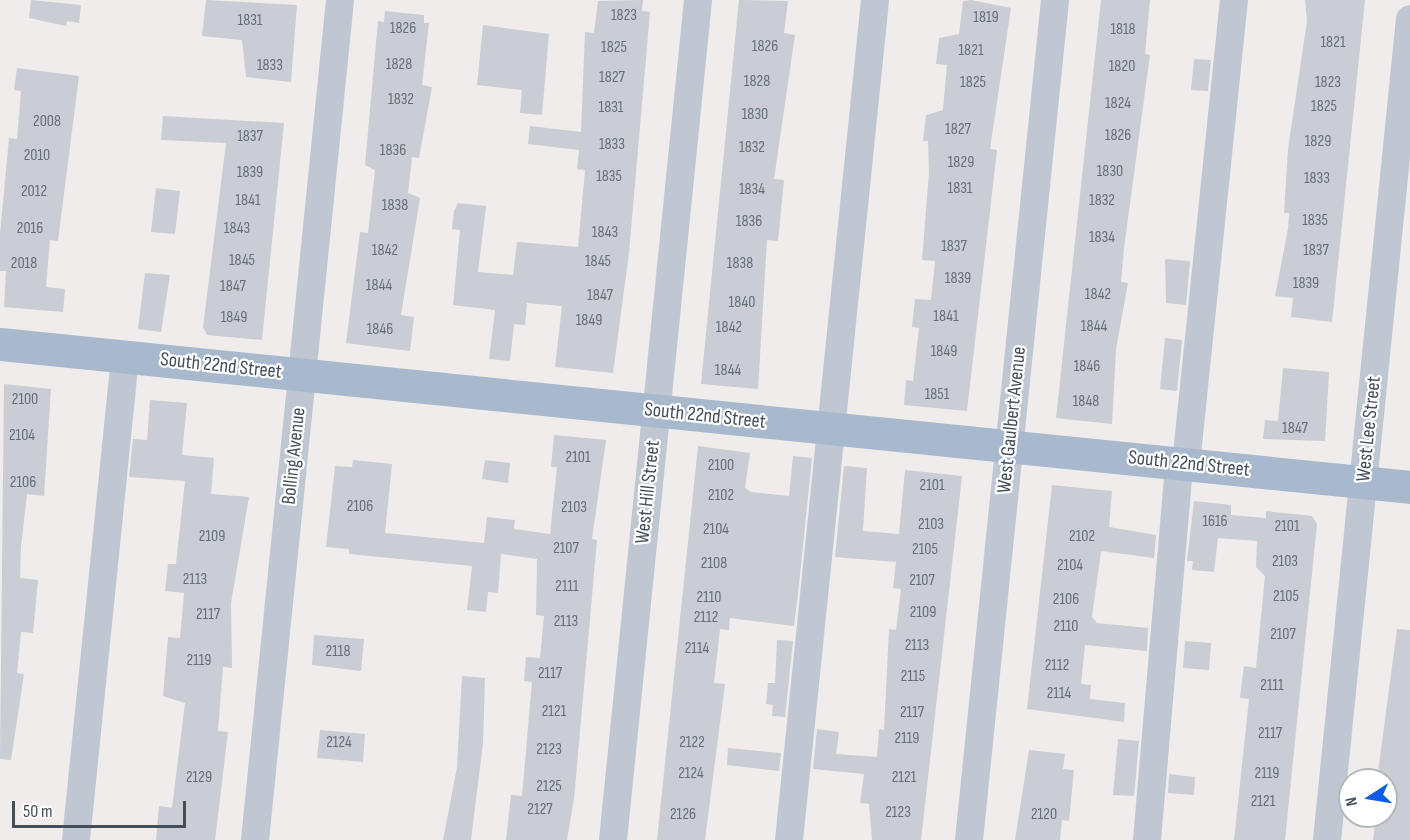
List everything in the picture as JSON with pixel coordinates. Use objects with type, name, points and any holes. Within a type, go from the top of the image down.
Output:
[{"type":"main road","name":"South 22nd Street","points":[[0,344],[1410,487]]},
{"type":"street","name":"Bolling Avenue","points":[[255,840],[340,0]]},
{"type":"street","name":"West Hill Street","points":[[613,840],[698,0]]},
{"type":"street","points":[[789,840],[829,428],[875,0]]},
{"type":"street","name":"West Gaulbert Avenue","points":[[969,840],[1054,0]]},
{"type":"street","points":[[1146,840],[1183,463],[1234,0]]},
{"type":"street","name":"West Lee Street","points":[[1327,840],[1410,19]]},
{"type":"street","points":[[76,840],[125,357]]},
{"type":"building","points":[[31,0],[81,5],[79,23],[67,21],[66,26],[29,18]]},
{"type":"building","points":[[206,0],[297,5],[291,82],[246,77],[242,40],[202,36]]},
{"type":"building","points":[[643,0],[642,11],[650,12],[629,253],[613,373],[555,367],[562,306],[527,303],[525,325],[514,324],[510,361],[489,359],[495,310],[453,305],[460,230],[452,229],[454,211],[458,203],[486,206],[478,272],[513,275],[517,242],[578,247],[585,170],[577,169],[579,150],[528,144],[530,126],[581,132],[585,32],[594,33],[598,1]]},
{"type":"building","points":[[739,0],[788,1],[784,33],[795,35],[774,179],[784,180],[778,241],[767,240],[758,389],[701,384]]},
{"type":"building","points":[[971,0],[1011,8],[990,149],[997,150],[967,411],[904,405],[906,380],[913,381],[919,328],[912,327],[915,299],[931,300],[935,261],[922,260],[929,172],[928,141],[923,141],[926,115],[943,110],[947,65],[936,64],[939,38],[959,34],[963,1]]},
{"type":"building","points":[[1101,0],[1150,0],[1145,54],[1150,55],[1124,248],[1121,282],[1128,283],[1116,349],[1112,424],[1056,418]]},
{"type":"building","points":[[1305,0],[1365,0],[1332,322],[1291,317],[1293,298],[1275,296],[1288,229],[1289,213],[1284,213],[1288,149],[1307,21]]},
{"type":"building","points":[[385,11],[424,15],[424,23],[429,23],[422,85],[432,87],[419,158],[412,157],[408,193],[420,198],[401,315],[414,317],[410,351],[346,343],[360,232],[368,233],[375,170],[365,165],[378,21],[384,22]]},
{"type":"building","points":[[483,25],[549,34],[542,115],[520,113],[522,90],[477,85]]},
{"type":"building","points":[[1194,59],[1211,60],[1208,91],[1191,90]]},
{"type":"building","points":[[17,68],[79,76],[58,241],[50,240],[46,287],[65,289],[63,312],[4,307],[6,271],[0,271],[0,234],[9,138],[17,139],[21,91],[14,90]]},
{"type":"building","points":[[163,116],[284,123],[262,340],[207,335],[203,327],[226,143],[161,140]]},
{"type":"building","points":[[156,188],[180,191],[175,234],[151,232]]},
{"type":"building","points":[[1165,259],[1190,261],[1186,305],[1166,303]]},
{"type":"building","points":[[145,273],[170,275],[161,332],[138,329]]},
{"type":"building","points":[[1165,338],[1182,340],[1177,391],[1160,389]]},
{"type":"building","points":[[1283,368],[1329,372],[1325,441],[1263,439],[1265,420],[1278,421]]},
{"type":"building","points":[[4,384],[51,389],[44,496],[27,494],[21,547],[20,578],[38,580],[33,633],[21,632],[17,673],[24,674],[11,760],[0,759]]},
{"type":"building","points":[[150,400],[187,403],[182,455],[214,458],[211,494],[249,497],[231,603],[232,668],[223,667],[218,731],[228,732],[215,840],[156,840],[159,806],[172,808],[185,703],[163,696],[168,637],[180,638],[184,593],[165,591],[168,564],[176,564],[185,481],[129,477],[133,439],[147,440]]},
{"type":"building","points":[[554,435],[606,440],[592,539],[597,540],[574,799],[567,840],[506,840],[511,795],[522,796],[532,682],[524,681],[526,657],[540,658],[544,616],[536,615],[537,559],[501,554],[498,593],[488,592],[486,612],[467,610],[472,566],[349,554],[349,549],[326,547],[335,466],[352,467],[353,460],[392,464],[385,533],[484,543],[487,517],[515,520],[514,529],[550,534],[557,467],[551,467]]},
{"type":"building","points":[[698,446],[750,453],[745,488],[751,492],[789,496],[793,456],[812,458],[798,594],[794,626],[730,618],[729,630],[720,629],[714,683],[725,684],[705,840],[657,840]]},
{"type":"building","points":[[485,460],[510,463],[508,483],[482,479]]},
{"type":"building","points":[[844,466],[867,468],[863,531],[899,534],[905,470],[962,476],[921,840],[872,840],[869,804],[860,803],[864,774],[813,769],[817,729],[839,732],[836,754],[877,757],[879,729],[884,730],[889,629],[896,630],[901,589],[893,588],[896,562],[835,557]]},
{"type":"building","points":[[1052,485],[1112,491],[1109,527],[1156,535],[1154,558],[1101,551],[1092,617],[1097,623],[1148,628],[1147,651],[1085,645],[1081,684],[1091,685],[1090,699],[1125,703],[1124,722],[1027,709]]},
{"type":"building","points":[[1194,501],[1231,505],[1231,515],[1266,518],[1266,511],[1312,516],[1317,524],[1285,840],[1234,840],[1249,699],[1240,698],[1244,666],[1256,668],[1265,576],[1256,567],[1257,541],[1218,538],[1214,572],[1192,570],[1193,561],[1187,561]]},
{"type":"building","points":[[1397,629],[1410,630],[1410,840],[1373,840],[1374,828],[1398,828],[1398,768],[1379,768]]},
{"type":"building","points":[[314,635],[364,639],[361,671],[312,665]]},
{"type":"building","points":[[777,640],[793,641],[785,717],[772,716],[773,705],[766,704],[768,683],[775,683]]},
{"type":"building","points":[[1185,641],[1211,643],[1209,670],[1183,668]]},
{"type":"building","points":[[462,676],[485,678],[483,743],[471,840],[443,840],[457,767]]},
{"type":"building","points":[[320,730],[365,734],[363,762],[317,758]]},
{"type":"building","points":[[1118,739],[1139,741],[1134,796],[1113,795]]},
{"type":"building","points":[[728,748],[781,753],[779,771],[727,765]]},
{"type":"building","points":[[1029,750],[1065,754],[1063,769],[1074,770],[1069,821],[1062,820],[1060,840],[1015,840]]},
{"type":"building","points":[[1169,774],[1195,777],[1194,795],[1168,793]]}]
